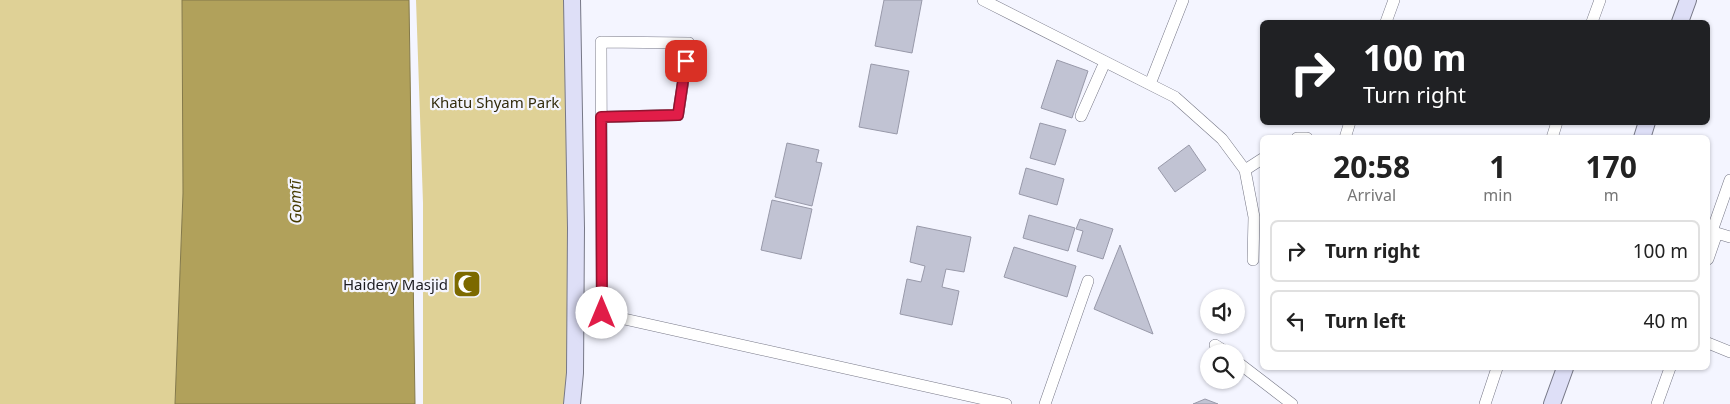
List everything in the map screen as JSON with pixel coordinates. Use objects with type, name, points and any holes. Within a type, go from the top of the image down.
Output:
[{"type":"street","points":[[572,0],[575,308],[575,373],[572,404]]},
{"type":"street","points":[[983,0],[1175,97],[1222,139],[1245,170],[1254,217],[1253,260]]},
{"type":"street","points":[[1150,84],[1183,0]]},
{"type":"street","points":[[1387,20],[1394,0]]},
{"type":"street","points":[[1593,20],[1600,0]]},
{"type":"street","points":[[1681,20],[1688,0]]},
{"type":"street","points":[[601,117],[678,115],[688,43],[601,42],[601,117],[602,313]]},
{"type":"street","points":[[1081,116],[1105,62]]},
{"type":"street","points":[[1245,170],[1260,160]]},
{"type":"street","points":[[1710,245],[1712,231],[1730,182]]},
{"type":"street","points":[[1712,231],[1730,237]]},
{"type":"street","points":[[1045,404],[1088,281]]},
{"type":"street","points":[[575,308],[1006,404]]},
{"type":"street","points":[[1710,344],[1730,352]]},
{"type":"street","points":[[1245,368],[1292,404]]},
{"type":"street","points":[[1485,404],[1496,370]]},
{"type":"street","points":[[1552,404],[1564,370]]},
{"type":"street","points":[[1657,404],[1669,370]]},
{"type":"green space","points":[[0,0],[182,0],[183,193],[175,404],[0,404]]},
{"type":"green space","name":"Khatu Shyam Park","points":[[416,0],[568,0],[572,311],[566,404],[423,404],[423,203]]},
{"type":"water","name":"Gomtī","points":[[182,0],[409,0],[415,404],[175,404],[183,193]]},
{"type":"building","points":[[884,0],[922,0],[912,53],[875,46]]},
{"type":"building","points":[[1057,60],[1088,71],[1072,118],[1041,108]]},
{"type":"building","points":[[871,64],[909,71],[897,134],[859,127]]},
{"type":"building","points":[[1040,123],[1066,130],[1055,165],[1030,158]]},
{"type":"building","points":[[787,143],[819,150],[816,162],[822,163],[812,206],[775,197]]},
{"type":"building","points":[[1189,145],[1206,170],[1175,192],[1158,168]]},
{"type":"building","points":[[1026,168],[1064,179],[1057,205],[1019,194]]},
{"type":"building","points":[[772,200],[812,209],[801,259],[761,250]]},
{"type":"building","points":[[1029,215],[1075,228],[1068,251],[1023,238]]},
{"type":"building","points":[[1080,219],[1113,229],[1103,259],[1077,251],[1083,231],[1076,229]]},
{"type":"building","points":[[917,226],[971,237],[964,272],[946,269],[942,287],[959,291],[952,325],[900,314],[907,279],[921,282],[925,266],[910,262]]},
{"type":"building","points":[[1120,245],[1153,334],[1094,309]]},
{"type":"building","points":[[1014,247],[1076,266],[1067,297],[1004,277]]},
{"type":"building","points":[[1205,399],[1218,404],[1193,404]]},
{"type":"place","name":"Haidery Masjid","points":[[467,284]]},
{"type":"route","points":[[602,313],[601,117],[678,115],[686,61]]}]
